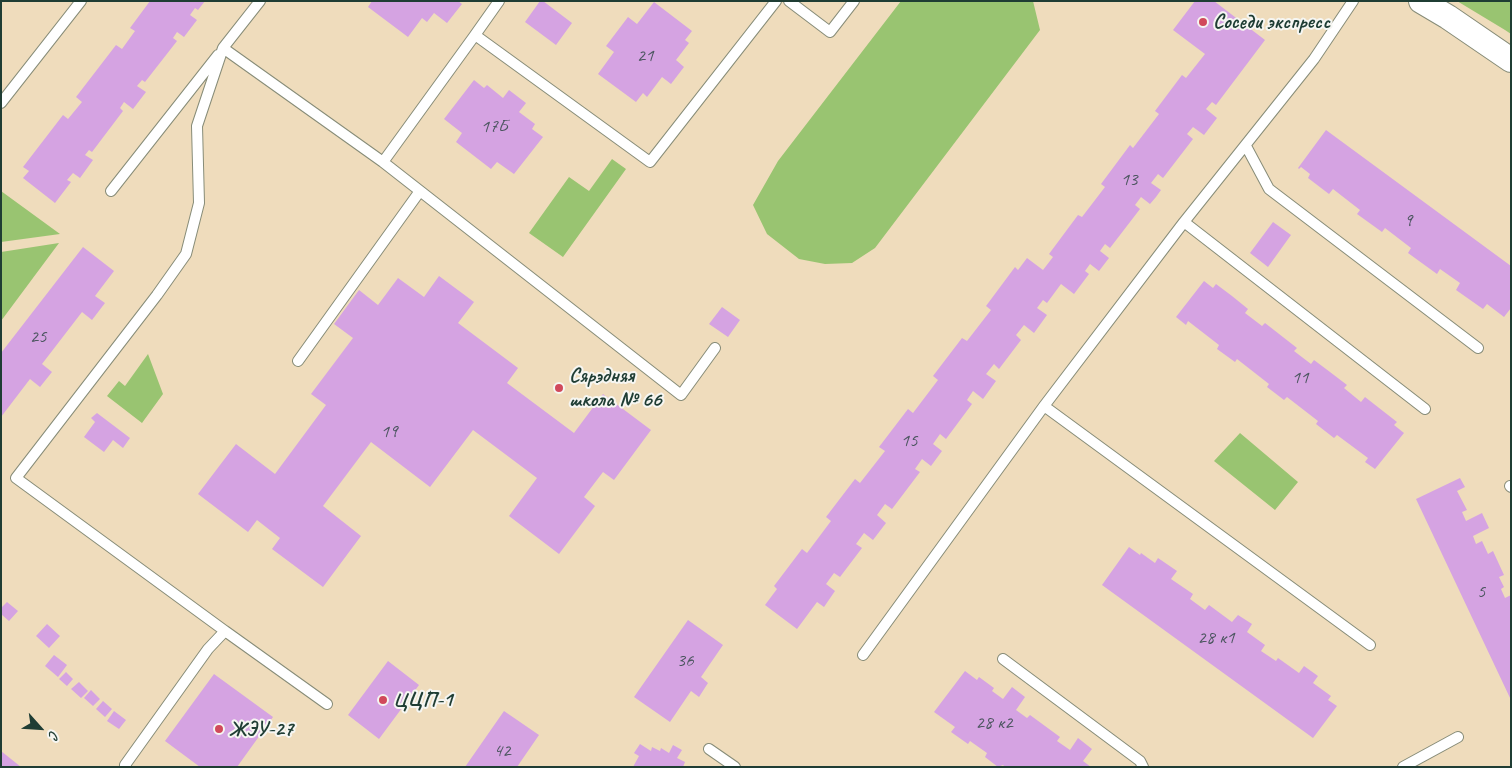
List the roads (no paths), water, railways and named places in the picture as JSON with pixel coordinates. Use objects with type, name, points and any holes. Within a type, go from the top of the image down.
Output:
[{"type":"street","points":[[1421,1],[1511,60]]},
{"type":"lane","points":[[1,103],[81,1]]},
{"type":"lane","points":[[112,191],[260,1]]},
{"type":"lane","points":[[383,162],[499,1]]},
{"type":"lane","points":[[475,35],[650,162],[776,1]]},
{"type":"lane","points":[[789,1],[830,32],[854,1]]},
{"type":"lane","points":[[864,656],[1044,406],[1184,222],[1314,59],[1353,1]]},
{"type":"lane","points":[[223,48],[383,162],[681,396],[714,348]]},
{"type":"lane","points":[[223,48],[197,126],[199,203],[186,254],[157,295],[16,478],[326,704]]},
{"type":"lane","points":[[1246,146],[1269,189],[1478,348]]},
{"type":"lane","points":[[298,361],[420,191]]},
{"type":"lane","points":[[1184,222],[1425,409]]},
{"type":"lane","points":[[1044,406],[1370,645]]},
{"type":"lane","points":[[126,767],[208,649],[225,631]]},
{"type":"lane","points":[[1003,659],[1140,761],[1143,767]]},
{"type":"lane","points":[[1403,767],[1458,737]]},
{"type":"lane","points":[[709,749],[735,767]]},
{"type":"place","name":"Соседи экспресс","points":[[1203,22]]},
{"type":"place","name":"Сярэдняя школа № 66","points":[[559,388]]},
{"type":"place","name":"ЦЦП-1","points":[[383,700]]},
{"type":"place","name":"ЖЭУ-27","points":[[219,729]]}]
